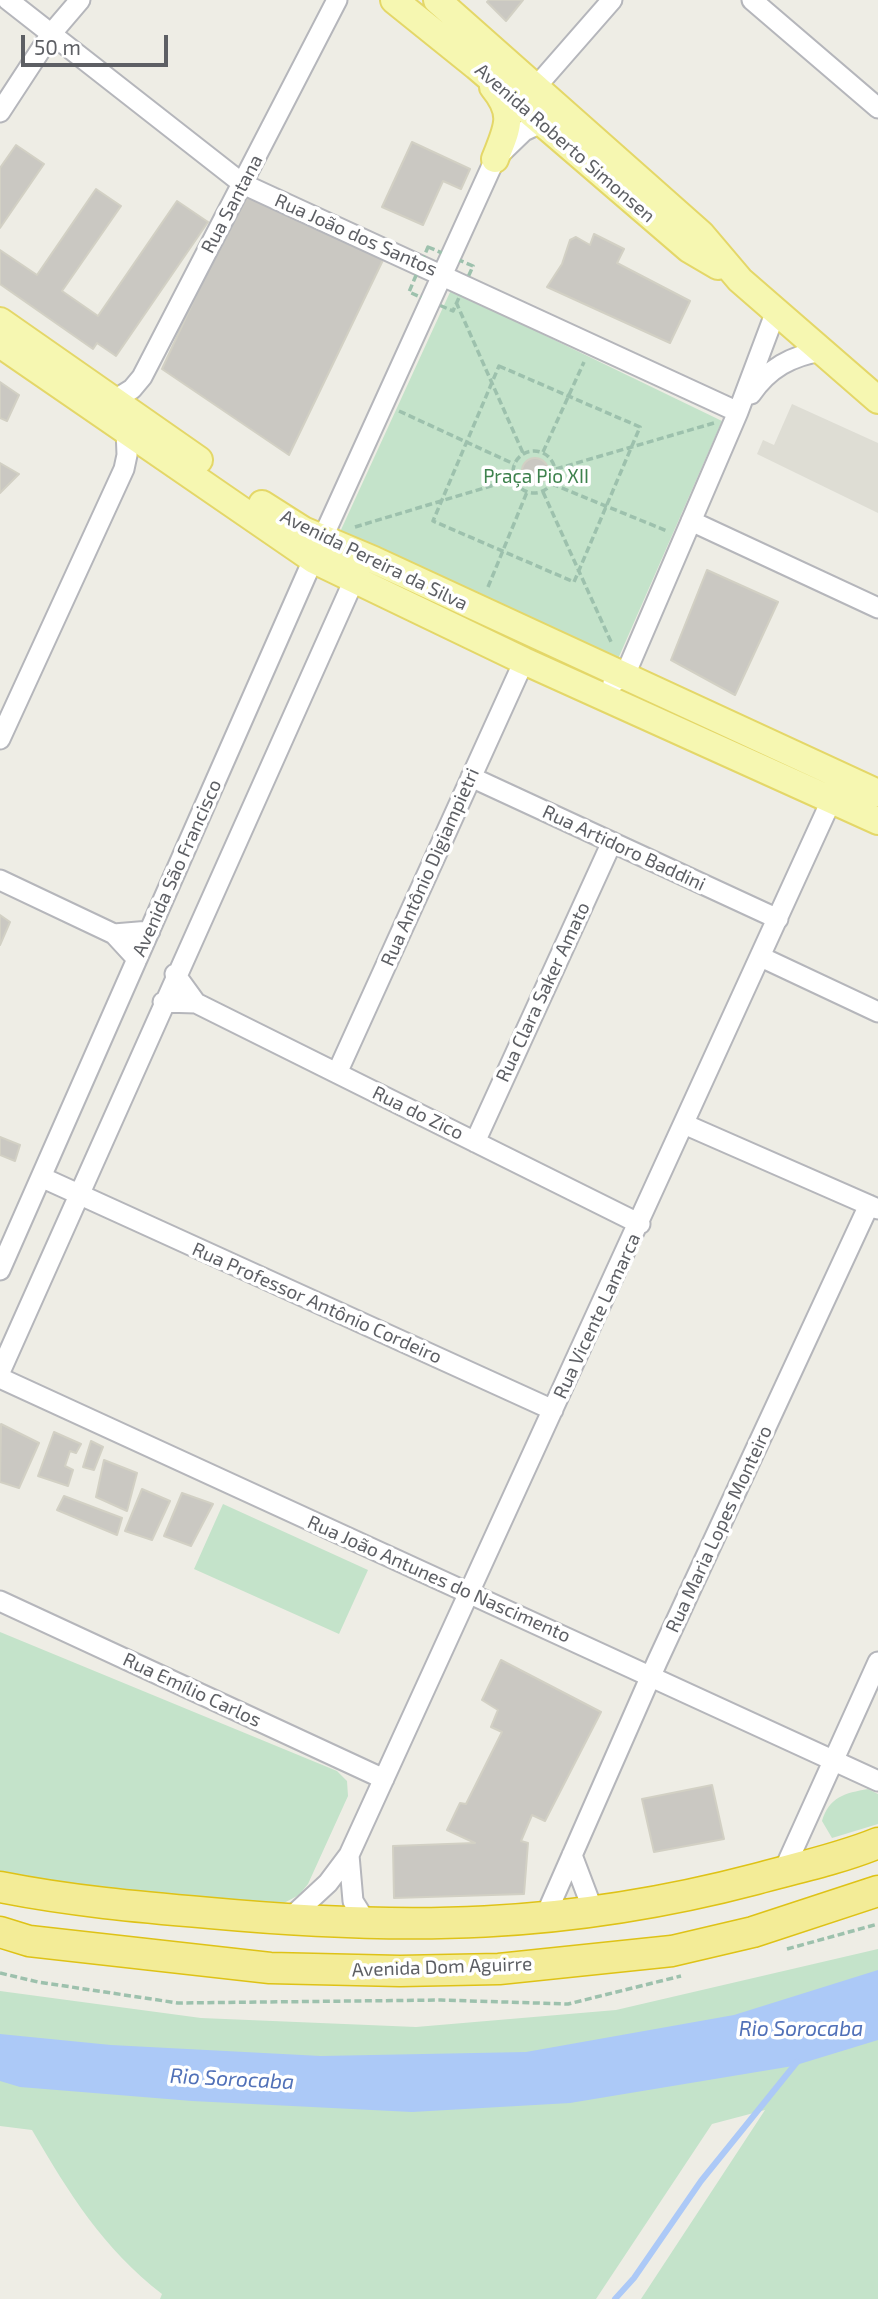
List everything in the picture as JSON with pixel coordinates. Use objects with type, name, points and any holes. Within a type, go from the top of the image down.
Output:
[{"type":"highway","points":[[0,1887],[69,1901],[368,1925],[544,1919],[643,1905],[783,1872],[878,1843]]},
{"type":"highway","name":"Avenida Dom Aguirre","points":[[0,1932],[29,1941],[270,1968],[400,1971],[499,1969],[672,1951],[753,1932],[878,1891]]},
{"type":"main road","name":"Avenida Roberto Simonsen","points":[[394,0],[476,66],[689,249],[740,280]]},
{"type":"main road","name":"Avenida Roberto Simonsen","points":[[438,2],[689,224],[740,280],[878,400]]},
{"type":"main road","points":[[476,66],[523,93],[535,89]]},
{"type":"main road","points":[[476,66],[507,107],[509,120],[495,159]]},
{"type":"main road","points":[[542,122],[561,125],[646,198],[689,224]]},
{"type":"main road","name":"Avenida Pereira da Silva","points":[[0,321],[116,399],[286,521],[354,580],[598,694],[837,788],[878,793]]},
{"type":"main road","name":"Avenida Pereira da Silva","points":[[0,344],[126,429],[319,549],[478,610],[625,675],[837,788],[878,821]]},
{"type":"street","name":"Rua João dos Santos","points":[[8,0],[243,184],[738,412]]},
{"type":"street","points":[[0,113],[51,34],[80,0]]},
{"type":"street","name":"Rua Santana","points":[[116,399],[132,389],[142,377],[337,0]]},
{"type":"street","points":[[535,89],[612,0]]},
{"type":"street","points":[[752,0],[878,108]]},
{"type":"street","points":[[319,549],[495,159],[514,138],[542,122]]},
{"type":"street","points":[[598,694],[625,675],[738,412],[776,311]]},
{"type":"street","points":[[738,412],[767,373],[789,360],[822,351]]},
{"type":"street","points":[[0,738],[124,470],[127,455],[126,429]]},
{"type":"street","points":[[688,530],[878,608]]},
{"type":"street","name":"Avenida São Francisco","points":[[0,1270],[319,549]]},
{"type":"street","points":[[0,1375],[81,1195],[163,1002],[354,580]]},
{"type":"street","name":"Rua Antônio Digiampietri","points":[[337,1073],[524,661]]},
{"type":"street","name":"Rua Artidoro Baddini","points":[[471,777],[778,919]]},
{"type":"street","name":"Rua Vicente Lamarca","points":[[287,1920],[328,1882],[349,1855],[471,1594],[837,788]]},
{"type":"street","name":"Rua Clara Saker Amato","points":[[475,1142],[611,842]]},
{"type":"street","points":[[0,880],[114,934],[137,959]]},
{"type":"street","points":[[114,934],[150,931]]},
{"type":"street","points":[[761,957],[878,1012]]},
{"type":"street","name":"Rua do Zico","points":[[176,974],[196,1003]]},
{"type":"street","name":"Rua do Zico","points":[[163,1002],[196,1003],[640,1224]]},
{"type":"street","points":[[684,1124],[874,1207]]},
{"type":"street","points":[[41,1177],[81,1195]]},
{"type":"street","name":"Rua Professor Antônio Cordeiro","points":[[81,1195],[553,1410]]},
{"type":"street","name":"Rua Maria Lopes Monteiro","points":[[544,1919],[651,1676],[874,1207]]},
{"type":"street","name":"Rua João Antunes do Nascimento","points":[[0,1375],[878,1781]]},
{"type":"street","name":"Rua Emílio Carlos","points":[[0,1601],[384,1779]]},
{"type":"street","points":[[783,1872],[878,1662]]},
{"type":"street","name":"Rua Vicente Lamarca","points":[[349,1855],[353,1902],[368,1925]]},
{"type":"street","points":[[572,1855],[594,1913]]},
{"type":"path","points":[[444,275],[523,453]]},
{"type":"path","points":[[543,452],[591,346]]},
{"type":"path","points":[[499,366],[569,396],[640,427],[574,582],[433,521],[499,366]]},
{"type":"path","points":[[385,404],[514,464]]},
{"type":"path","points":[[556,469],[722,421],[738,412]]},
{"type":"path","points":[[536,450],[543,452],[556,469],[552,484],[542,492],[527,492],[514,479],[514,464],[523,453],[536,450]]},
{"type":"path","points":[[319,549],[441,501],[514,479]]},
{"type":"path","points":[[552,484],[606,506],[688,530]]},
{"type":"path","points":[[478,610],[527,492]]},
{"type":"path","points":[[542,492],[625,675]]},
{"type":"shaded area","points":[[792,404],[878,443],[878,513],[757,454],[763,440],[774,445]]},
{"type":"green space","name":"Praça Pio XII","points":[[451,290],[722,421],[618,659],[340,532]]},
{"type":"green space","points":[[223,1504],[368,1570],[339,1634],[194,1569]]},
{"type":"green space","points":[[0,1632],[337,1771],[347,1781],[348,1796],[308,1884],[299,1895],[282,1904],[65,1886],[0,1875]]},
{"type":"green space","points":[[868,1789],[878,1794],[878,1824],[832,1838],[822,1821],[829,1806],[845,1795]]},
{"type":"green space","points":[[878,1949],[878,2299],[641,2299],[765,2110],[712,2124],[596,2299],[160,2299],[162,2294],[122,2258],[89,2219],[32,2130],[0,2126],[0,1991],[201,2018],[416,2027],[616,2010]]},
{"type":"water","name":"Rio Sorocaba","points":[[878,1970],[878,2040],[793,2066],[570,2103],[412,2112],[192,2101],[20,2087],[0,2081],[0,2034],[111,2045],[321,2056],[526,2052],[734,2015]]},
{"type":"building","points":[[523,0],[506,21],[487,2]]},
{"type":"building","points":[[412,142],[470,169],[461,189],[443,181],[423,225],[382,207]]},
{"type":"building","points":[[16,145],[44,164],[0,228],[0,168]]},
{"type":"building","points":[[96,189],[121,206],[62,291],[98,316],[177,201],[208,222],[116,356],[97,343],[93,349],[0,284],[0,250],[37,275]]},
{"type":"building","points":[[244,192],[384,258],[289,455],[162,369]]},
{"type":"building","points":[[594,234],[624,249],[617,263],[690,301],[670,343],[547,287],[562,264],[570,240],[576,237],[590,245]]},
{"type":"building","points":[[0,382],[19,395],[7,421],[0,418]]},
{"type":"building","points":[[535,458],[544,462],[548,471],[544,480],[535,484],[526,480],[522,471],[526,462]]},
{"type":"building","points":[[0,463],[19,474],[0,493]]},
{"type":"building","points":[[707,570],[778,602],[735,695],[671,660]]},
{"type":"building","points":[[0,915],[10,922],[0,945]]},
{"type":"building","points":[[0,1137],[20,1145],[15,1161],[0,1155]]},
{"type":"building","points":[[1,1424],[39,1443],[19,1488],[0,1482]]},
{"type":"building","points":[[54,1432],[81,1444],[76,1453],[70,1451],[65,1466],[73,1470],[68,1486],[38,1476]]},
{"type":"building","points":[[91,1441],[103,1447],[94,1470],[83,1467]]},
{"type":"building","points":[[104,1460],[137,1473],[127,1511],[96,1497]]},
{"type":"building","points":[[142,1489],[170,1501],[152,1540],[125,1531]]},
{"type":"building","points":[[182,1493],[213,1504],[191,1546],[164,1536]]},
{"type":"building","points":[[64,1496],[122,1518],[117,1535],[57,1510]]},
{"type":"building","points":[[501,1660],[601,1712],[545,1821],[532,1815],[521,1841],[528,1843],[524,1894],[394,1898],[393,1846],[475,1843],[447,1830],[460,1803],[466,1804],[502,1732],[491,1727],[498,1710],[482,1700]]},
{"type":"building","points":[[712,1785],[724,1839],[654,1852],[642,1799]]},
{"type":"waterway","points":[[615,2299],[634,2278],[701,2181],[797,2062]]}]
